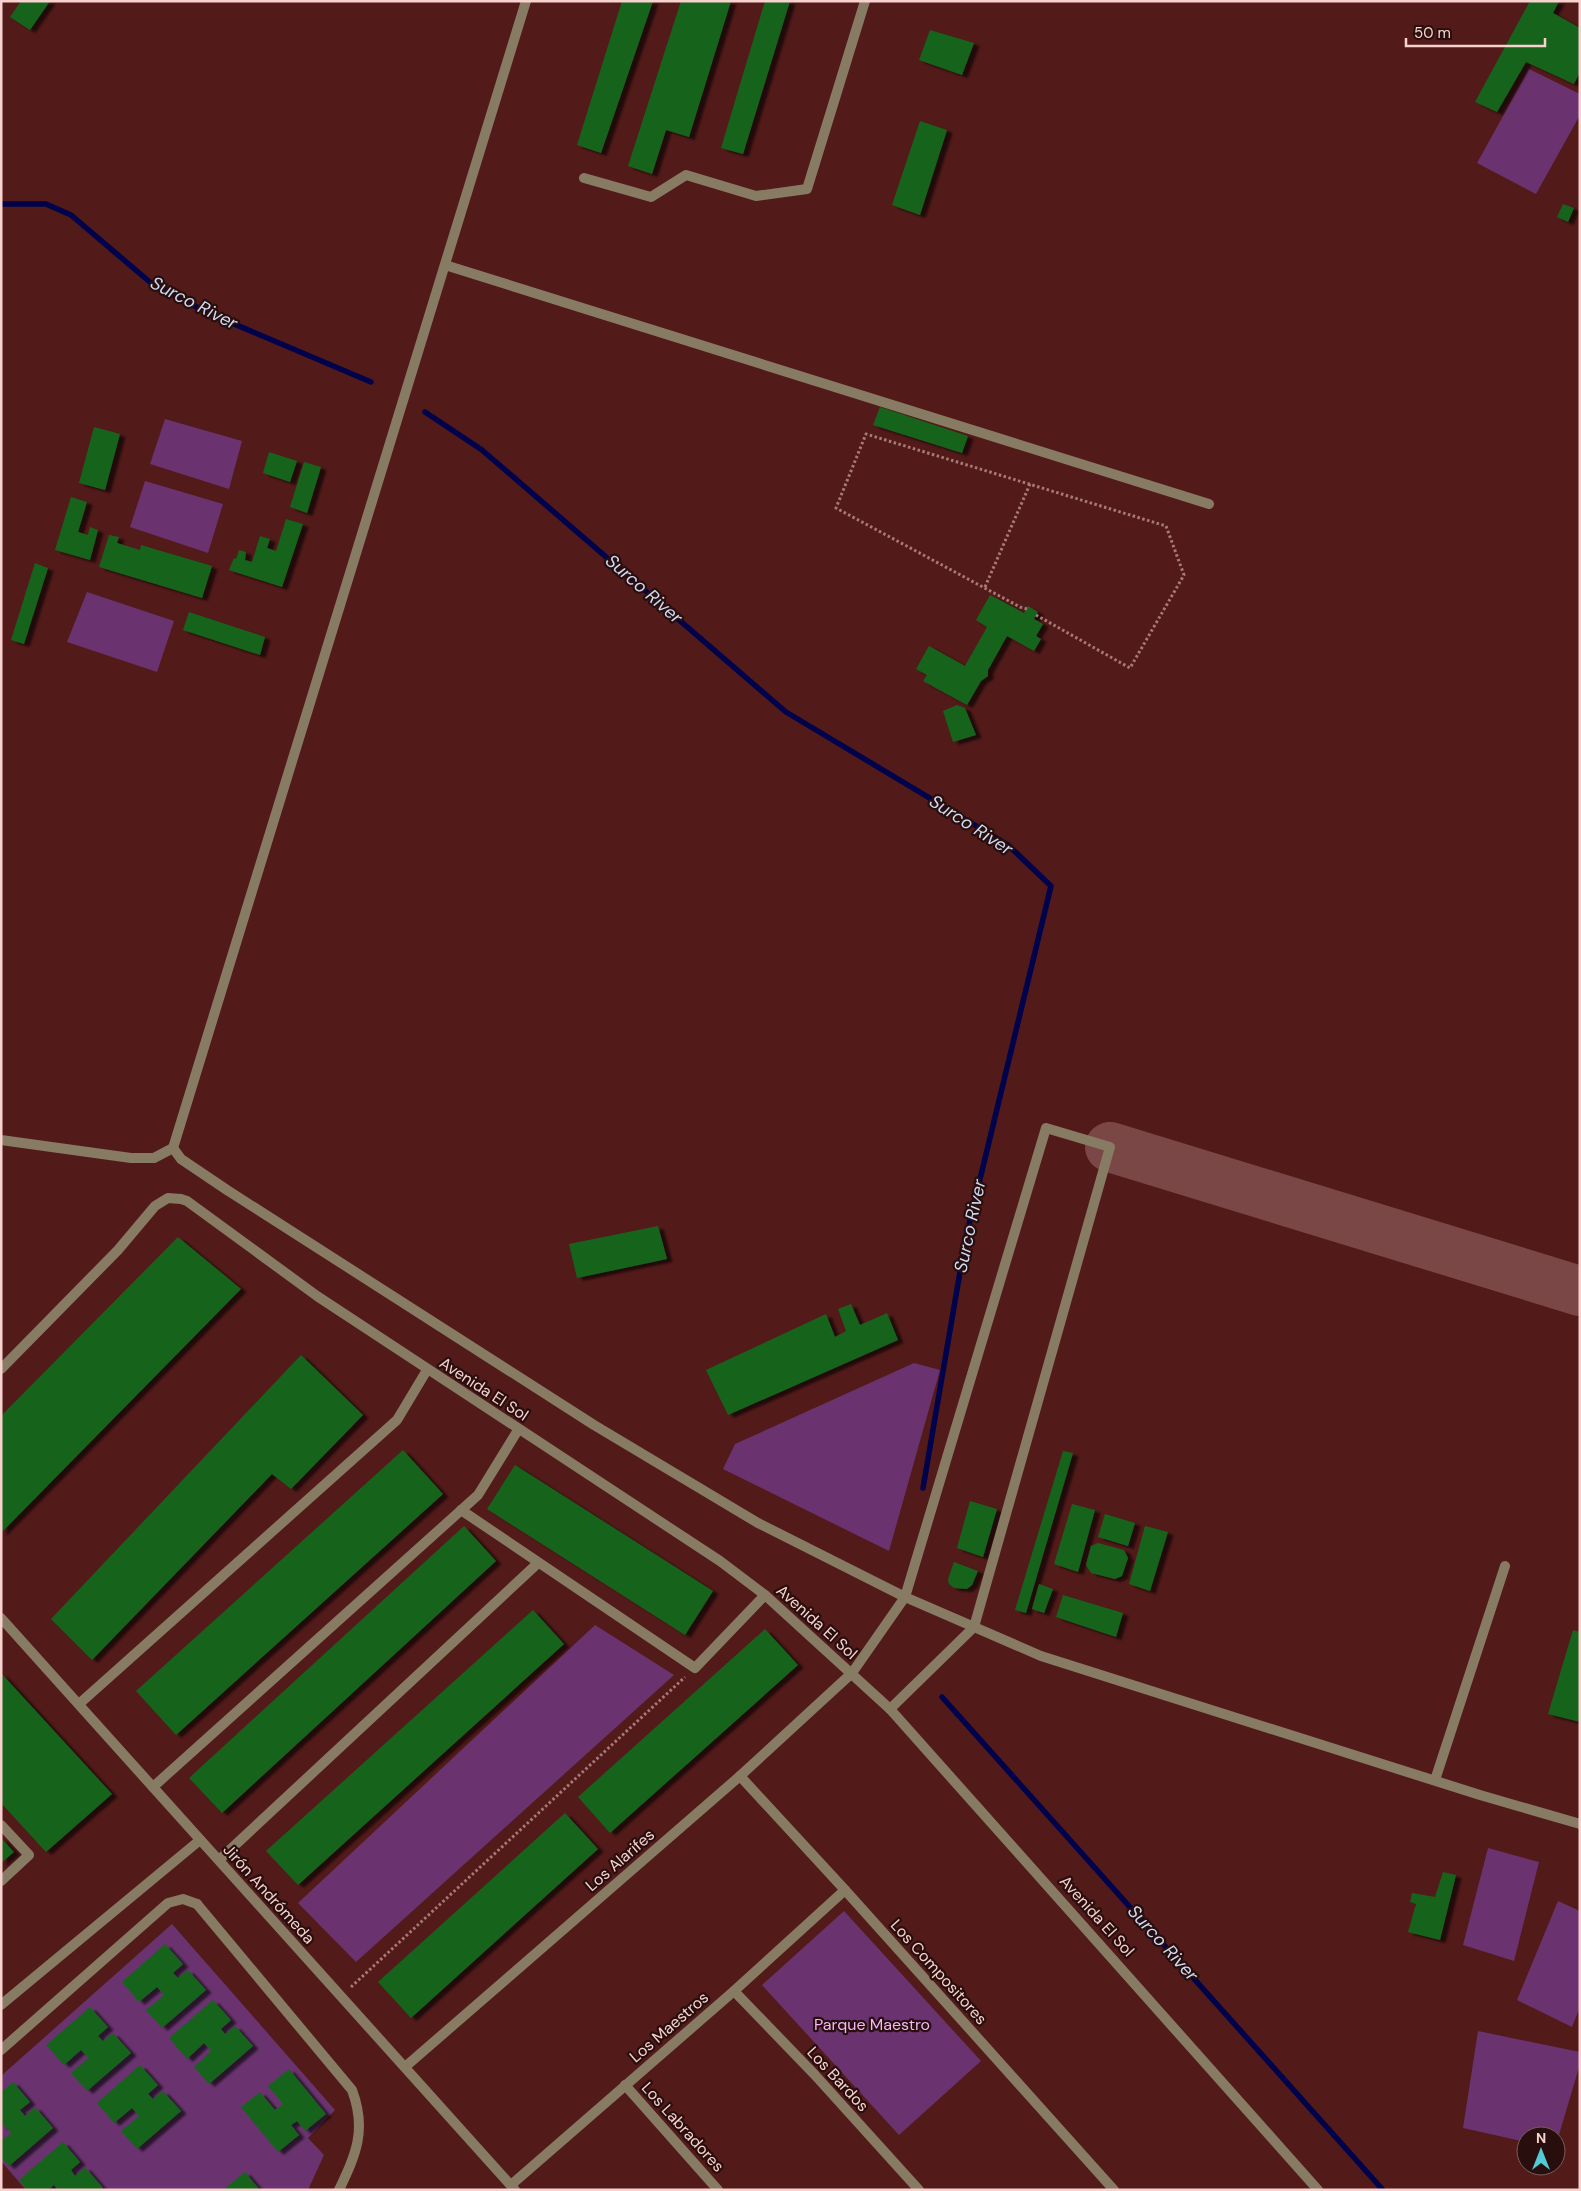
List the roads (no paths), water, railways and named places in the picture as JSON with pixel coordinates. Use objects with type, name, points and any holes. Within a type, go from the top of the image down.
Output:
[{"type":"street","points":[[1,1140],[131,1158],[154,1158],[173,1148],[526,1]]},
{"type":"street","points":[[584,178],[651,197],[686,175],[756,196],[807,190],[865,1]]},
{"type":"street","points":[[445,264],[1209,504]]},
{"type":"street","name":"Los Alarifes","points":[[405,2067],[740,1776],[852,1673],[904,1597],[1046,1128],[1110,1147],[974,1627]]},
{"type":"street","points":[[173,1148],[181,1159],[227,1190],[594,1425],[758,1523],[904,1597],[1040,1656],[1580,1824]]},
{"type":"street","name":"Avenida El Sol","points":[[1,1369],[118,1250],[155,1206],[168,1198],[187,1201],[280,1270],[427,1370],[720,1561],[765,1595],[890,1709],[1318,2190]]},
{"type":"street","points":[[79,1704],[397,1420],[427,1370]]},
{"type":"street","points":[[153,1787],[478,1495],[518,1430]]},
{"type":"street","points":[[461,1510],[695,1668],[765,1595]]},
{"type":"street","points":[[218,1860],[538,1563]]},
{"type":"street","points":[[1435,1780],[1505,1566]]},
{"type":"street","name":"Jirón Andrómeda","points":[[1,1618],[513,2188]]},
{"type":"street","points":[[890,1709],[974,1627]]},
{"type":"street","name":"Los Compositores","points":[[740,1776],[1114,2190]]},
{"type":"street","points":[[1,1825],[29,1855],[1,1881]]},
{"type":"street","points":[[1,2004],[200,1840]]},
{"type":"street","name":"Los Maestros","points":[[513,2188],[845,1890]]},
{"type":"street","points":[[1,2050],[168,1903],[183,1899],[196,1904],[352,2090],[360,2118],[360,2132],[353,2160],[339,2190]]},
{"type":"street","name":"Los Bardos","points":[[734,1991],[815,2075],[919,2190]]},
{"type":"street","name":"Los Labradores","points":[[626,2085],[718,2190]]},
{"type":"waterway","name":"Surco River","points":[[1,204],[46,204],[71,215],[151,283],[206,312],[371,382]]},
{"type":"waterway","name":"Surco River","points":[[425,412],[482,450],[786,712],[1008,845],[1051,886],[966,1237],[923,1488]]},
{"type":"waterway","name":"Surco River","points":[[942,1697],[1383,2190]]},
{"type":"park label","name":"Parque Maestro","points":[[872,2024]]}]
